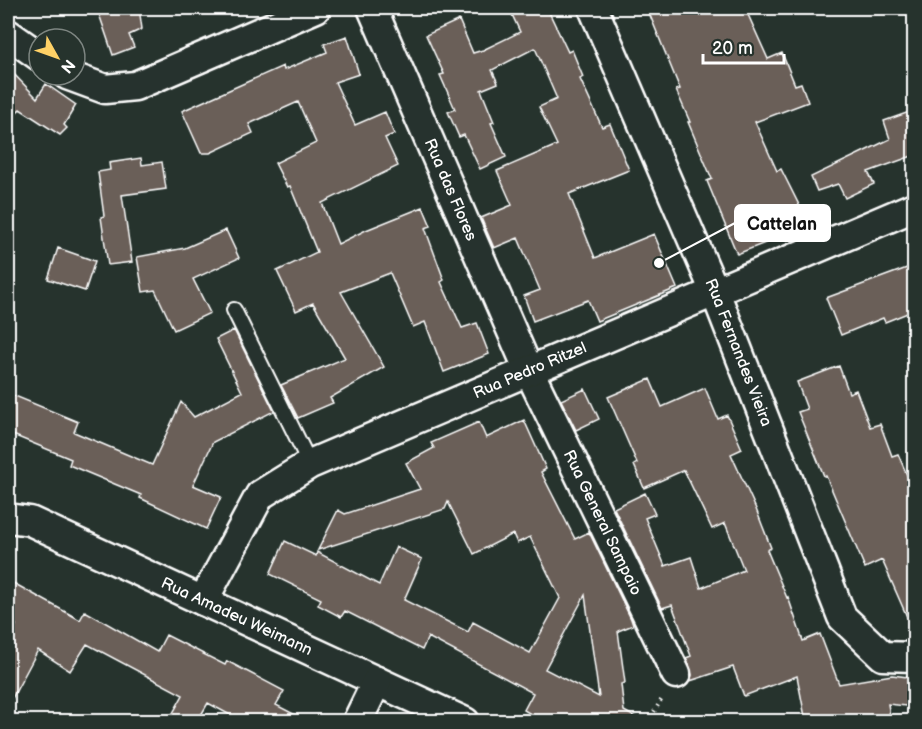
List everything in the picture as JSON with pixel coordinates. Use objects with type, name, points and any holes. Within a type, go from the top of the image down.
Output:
[{"type":"street","points":[[87,82],[105,89],[135,86],[316,8]]},
{"type":"street","name":"Rua das Flores","points":[[372,8],[529,371]]},
{"type":"street","name":"Rua Fernandes Vieira","points":[[593,8],[715,292],[843,617],[883,656],[915,657]]},
{"type":"street","points":[[8,34],[27,47]]},
{"type":"street","name":"Rua Pedro Ritzel","points":[[203,601],[260,495],[310,464],[915,207]]},
{"type":"street","name":"Rua General Sampaio","points":[[529,371],[676,674]]},
{"type":"street","name":"Rua Amadeu Weimann","points":[[8,518],[30,521],[377,681],[449,718]]},
{"type":"street","points":[[357,722],[377,681]]},
{"type":"lane","points":[[234,310],[310,464]]},
{"type":"building","points":[[97,8],[139,8],[142,29],[129,35],[134,47],[113,55]]},
{"type":"building","points":[[509,8],[547,8],[568,52],[572,50],[583,77],[580,79],[602,127],[610,124],[629,170],[569,194],[595,258],[654,234],[677,288],[597,321],[588,300],[533,321],[524,296],[540,290],[518,238],[494,248],[481,218],[512,205],[497,171],[557,145],[539,107],[557,99],[535,48],[492,70],[498,83],[481,90],[494,122],[491,123],[506,157],[480,169],[464,135],[459,137],[448,112],[455,109],[440,75],[444,74],[426,35],[459,20],[473,53],[483,50],[520,32]]},
{"type":"building","points":[[647,8],[745,8],[768,59],[782,53],[795,85],[801,83],[808,102],[755,122],[777,171],[781,169],[809,225],[779,240],[778,238],[737,254],[707,181],[712,179],[676,90],[680,89]]},
{"type":"building","points":[[347,36],[359,74],[335,82],[355,125],[385,112],[394,134],[385,138],[398,166],[322,203],[338,244],[423,207],[431,226],[425,228],[444,280],[441,282],[462,328],[477,323],[489,354],[444,372],[425,322],[413,327],[390,273],[341,292],[384,367],[330,398],[333,403],[298,418],[281,385],[345,358],[313,303],[296,311],[277,271],[317,252],[290,186],[287,187],[275,163],[316,143],[298,102],[249,124],[253,133],[210,153],[201,153],[182,111],[283,66],[284,70],[327,52],[324,44]]},
{"type":"building","points":[[8,68],[37,98],[44,87],[50,87],[76,105],[64,125],[67,128],[60,135],[20,109],[8,121]]},
{"type":"building","points":[[915,110],[915,155],[868,172],[874,184],[845,198],[838,184],[817,191],[811,177],[890,139],[884,121]]},
{"type":"building","points":[[141,158],[142,165],[162,162],[166,189],[122,195],[132,262],[108,265],[101,217],[104,216],[98,172],[110,170],[109,163]]},
{"type":"building","points":[[226,230],[239,258],[193,279],[210,313],[174,330],[155,290],[143,292],[137,257],[185,248]]},
{"type":"building","points":[[58,248],[95,261],[85,291],[48,279]]},
{"type":"building","points":[[907,268],[915,287],[915,310],[885,322],[883,318],[841,335],[826,298]]},
{"type":"building","points":[[234,330],[274,411],[213,442],[193,485],[221,497],[206,529],[140,498],[141,495],[69,465],[71,459],[8,433],[8,393],[78,422],[74,432],[152,465],[181,402],[194,417],[242,392],[216,339]]},
{"type":"building","points":[[839,366],[849,393],[856,390],[870,427],[880,424],[892,456],[898,454],[915,494],[915,635],[882,560],[865,568],[798,412],[807,409],[797,382]]},
{"type":"building","points":[[650,379],[662,407],[705,388],[718,419],[727,415],[742,449],[731,454],[756,509],[771,548],[767,550],[788,597],[803,641],[820,634],[839,684],[892,675],[915,678],[915,707],[888,704],[891,722],[806,722],[797,676],[744,696],[733,667],[690,681],[692,675],[686,658],[691,656],[672,605],[662,608],[614,508],[645,493],[655,514],[645,518],[665,566],[691,557],[701,588],[744,570],[725,523],[712,529],[684,470],[644,488],[634,465],[637,463],[608,397]]},
{"type":"building","points":[[585,389],[599,419],[576,430],[561,400]]},
{"type":"building","points":[[524,420],[546,469],[541,472],[575,539],[589,532],[633,625],[618,631],[625,683],[621,684],[624,711],[644,722],[544,722],[524,710],[533,693],[428,637],[422,650],[345,611],[341,617],[318,605],[321,599],[270,574],[285,541],[316,556],[317,552],[379,585],[396,547],[422,559],[404,600],[468,632],[473,622],[530,653],[560,598],[530,537],[517,543],[513,534],[474,554],[448,502],[445,509],[318,550],[338,510],[345,514],[420,489],[406,463],[434,448],[431,443],[479,422],[486,438]],"holes":[[[585,595],[599,697],[545,669]]]},
{"type":"building","points":[[8,580],[80,620],[85,611],[157,652],[166,635],[225,665],[227,661],[284,691],[276,705],[309,722],[243,722],[208,703],[197,722],[168,722],[183,695],[87,644],[70,671],[38,650],[8,706],[8,641],[16,625],[8,620]]},
{"type":"place","name":"Cattelan","points":[[659,263]]}]
